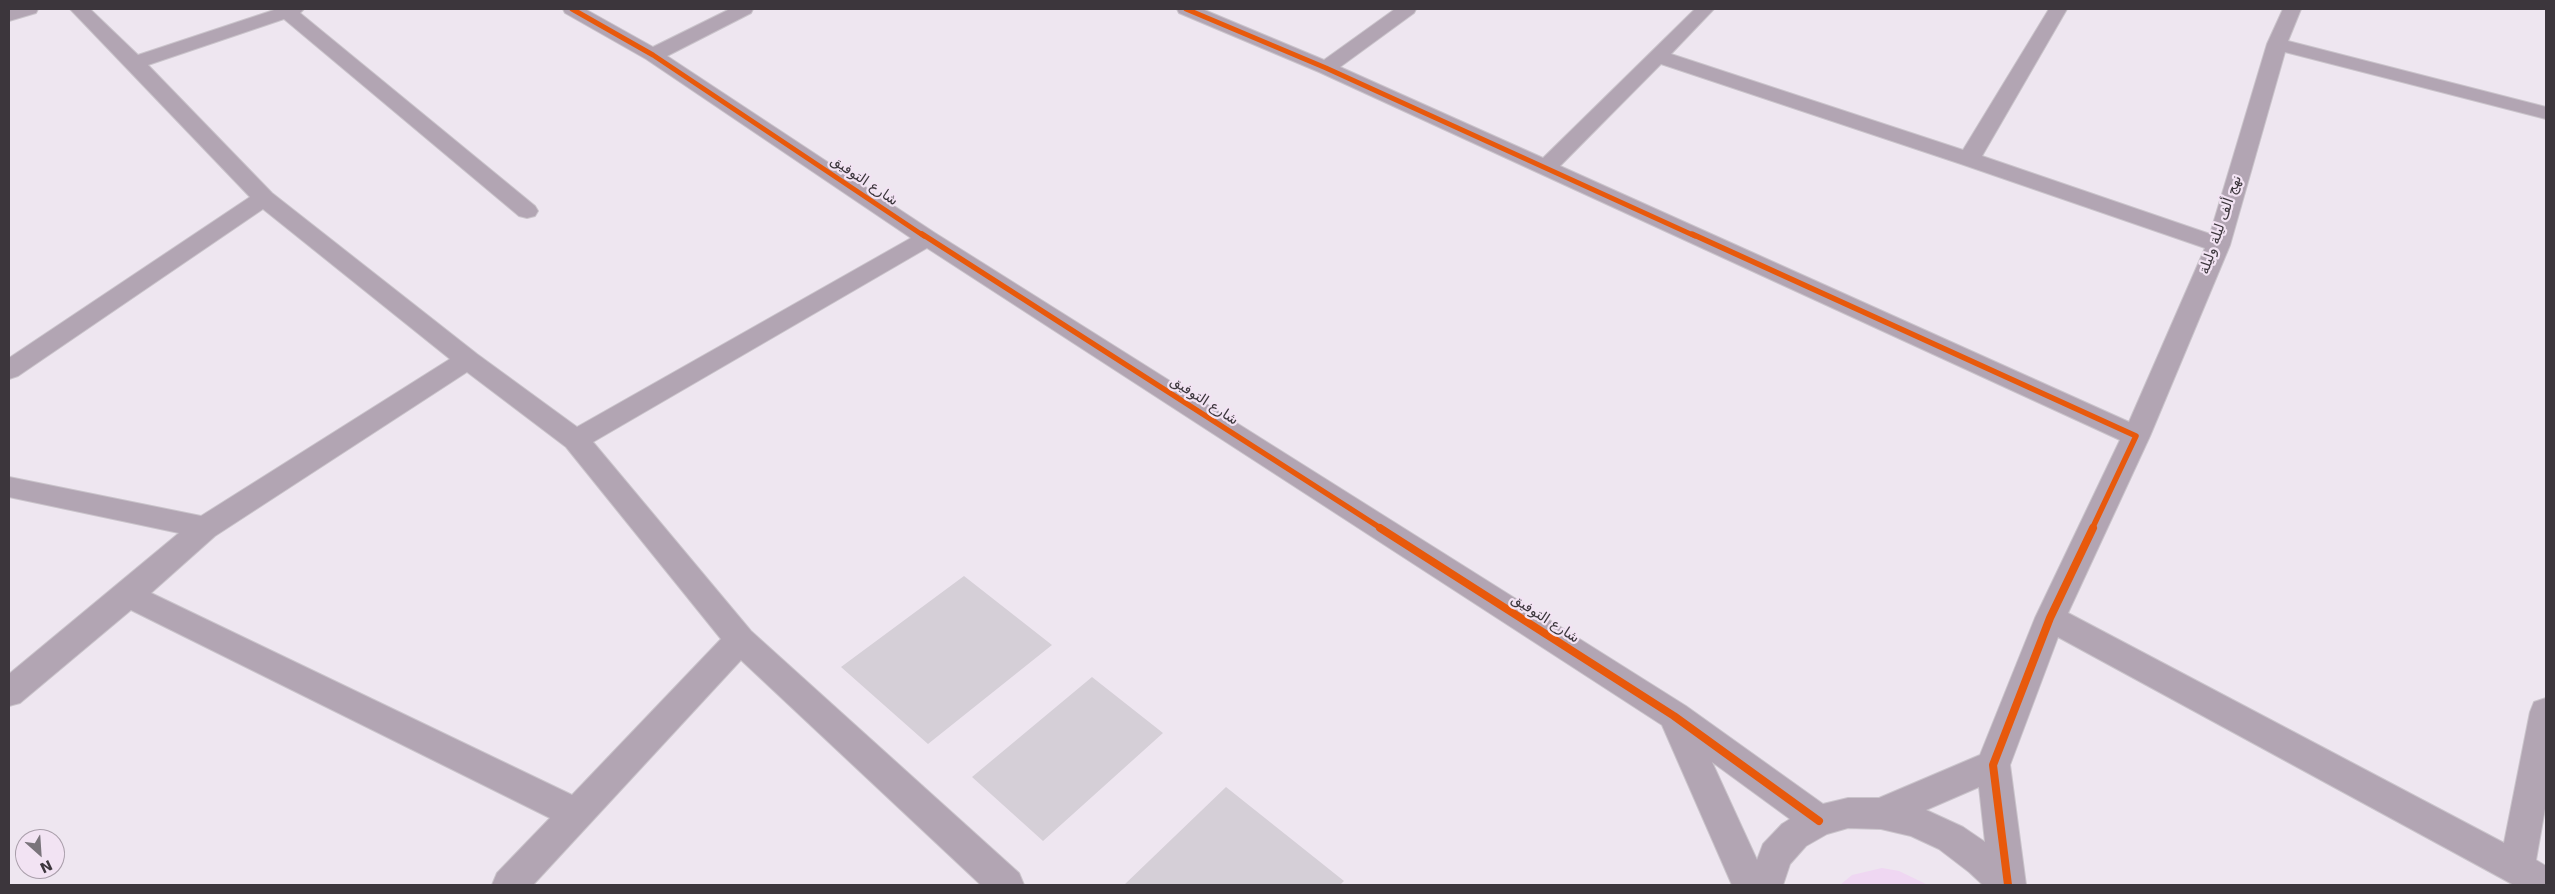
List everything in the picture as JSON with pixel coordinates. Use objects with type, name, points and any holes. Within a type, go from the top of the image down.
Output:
[{"type":"street","points":[[9,15],[29,9]]},
{"type":"street","points":[[79,9],[135,63],[264,198],[468,360],[576,440],[740,640],[993,880]]},
{"type":"street","name":"شارع التوفيق","points":[[572,9],[653,55],[927,238],[1674,716],[1819,821]]},
{"type":"street","points":[[653,55],[744,9]]},
{"type":"street","points":[[1186,9],[1326,68],[2136,436]]},
{"type":"street","points":[[1326,68],[1407,9]]},
{"type":"street","points":[[1546,167],[1705,9]]},
{"type":"street","points":[[1969,159],[2058,9]]},
{"type":"street","name":"نهج ألف ليلة وليلة","points":[[1993,766],[2050,618],[2136,436],[2218,245],[2277,44],[2292,9]]},
{"type":"street","points":[[135,63],[291,10],[527,210]]},
{"type":"street","points":[[2277,44],[2546,113]]},
{"type":"street","points":[[1656,56],[1969,159],[2218,245]]},
{"type":"street","points":[[9,370],[264,198]]},
{"type":"street","points":[[576,440],[927,238]]},
{"type":"street","points":[[9,693],[128,596],[205,528],[468,360]]},
{"type":"street","points":[[9,487],[205,528]]},
{"type":"street","points":[[128,596],[575,814]]},
{"type":"street","points":[[2050,618],[2546,884]]},
{"type":"street","points":[[510,885],[740,640]]},
{"type":"street","points":[[2517,868],[2546,712]]},
{"type":"street","points":[[1674,716],[1750,885]]},
{"type":"street","points":[[1882,814],[1993,766],[2007,885]]},
{"type":"street","points":[[1764,885],[1776,855],[1794,835],[1819,821],[1848,813],[1882,814],[1916,822],[1950,838],[1982,860],[2007,885]]},
{"type":"shaded area","points":[[1882,868],[1899,871],[1928,885],[1840,885],[1852,875]]},
{"type":"building","points":[[964,576],[1052,645],[928,744],[841,667]]},
{"type":"building","points":[[1092,677],[1163,733],[1043,841],[972,777]]},
{"type":"building","points":[[1226,787],[1344,881],[1340,885],[1124,885]]},
{"type":"cycle path","points":[[572,9],[653,55],[927,238],[1674,716],[1819,821]]},
{"type":"cycle path","points":[[1186,9],[1326,68],[2136,436],[2050,618],[1993,765],[2008,885]]}]
